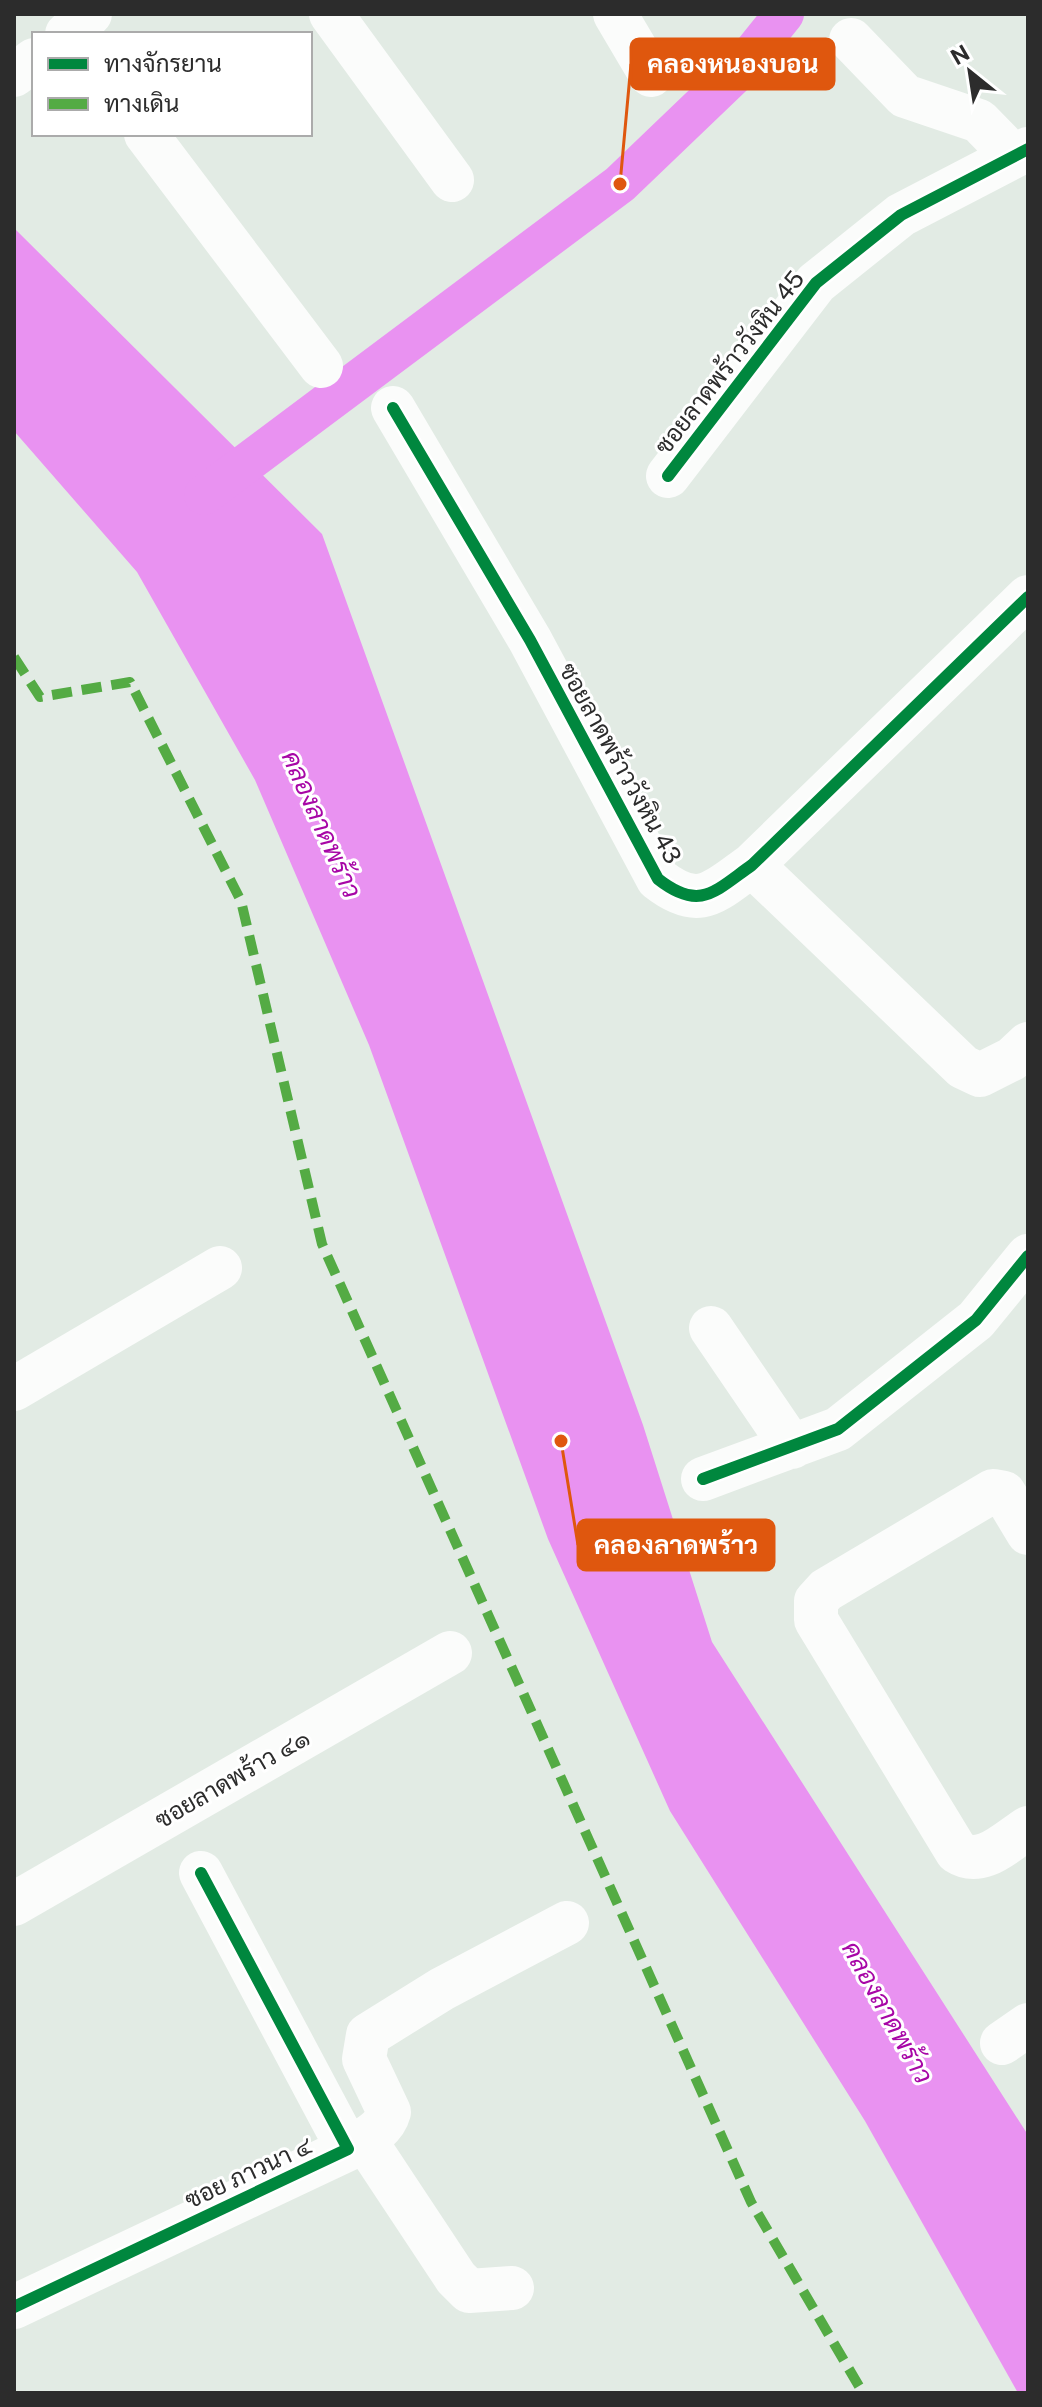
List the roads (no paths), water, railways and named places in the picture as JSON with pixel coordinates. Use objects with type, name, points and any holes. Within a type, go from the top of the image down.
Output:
[{"type":"street","points":[[331,14],[452,180]]},
{"type":"street","points":[[615,14],[651,75]]},
{"type":"street","points":[[851,40],[905,96],[979,121],[1021,152]]},
{"type":"street","points":[[14,75],[32,62]]},
{"type":"street","points":[[148,136],[321,366]]},
{"type":"street","name":"ซอยลาดพร้าววังหิน 45","points":[[668,476],[816,283],[901,215],[1021,152]]},
{"type":"street","name":"ซอยลาดพร้าววังหิน 43","points":[[393,408],[530,640],[658,879],[688,897],[707,896],[752,865],[1028,597]]},
{"type":"street","points":[[752,865],[963,1067],[980,1075],[1023,1061]]},
{"type":"street","points":[[703,1479],[838,1429],[976,1320],[1028,1256]]},
{"type":"street","points":[[14,1389],[220,1268]]},
{"type":"street","points":[[711,1328],[792,1447]]},
{"type":"street","points":[[1028,1533],[1004,1493],[993,1491],[826,1590],[816,1601],[816,1620],[957,1852],[967,1858],[982,1858],[1028,1828]]},
{"type":"street","name":"ซอยลาดพร้าว ๔๑","points":[[14,1904],[450,1653]]},
{"type":"street","name":"ซอย ภาวนา ๔","points":[[14,2307],[356,2144],[201,1873]]},
{"type":"street","points":[[512,2288],[469,2291],[356,2144],[386,2122],[389,2112],[364,2059],[368,2035],[442,1989],[567,1923]]},
{"type":"water","points":[[14,228],[322,534],[643,1425],[712,1642],[1028,2135],[1028,2393],[1018,2393],[865,2121],[670,1811],[548,1539],[369,1045],[255,780],[137,572],[14,431]]},
{"type":"waterway","points":[[204,495],[620,184],[739,70],[784,14]]},
{"type":"place","name":"คลองหนองบอน","points":[[620,184]]},
{"type":"place","name":"คลองลาดพร้าว","points":[[561,1441]]}]
